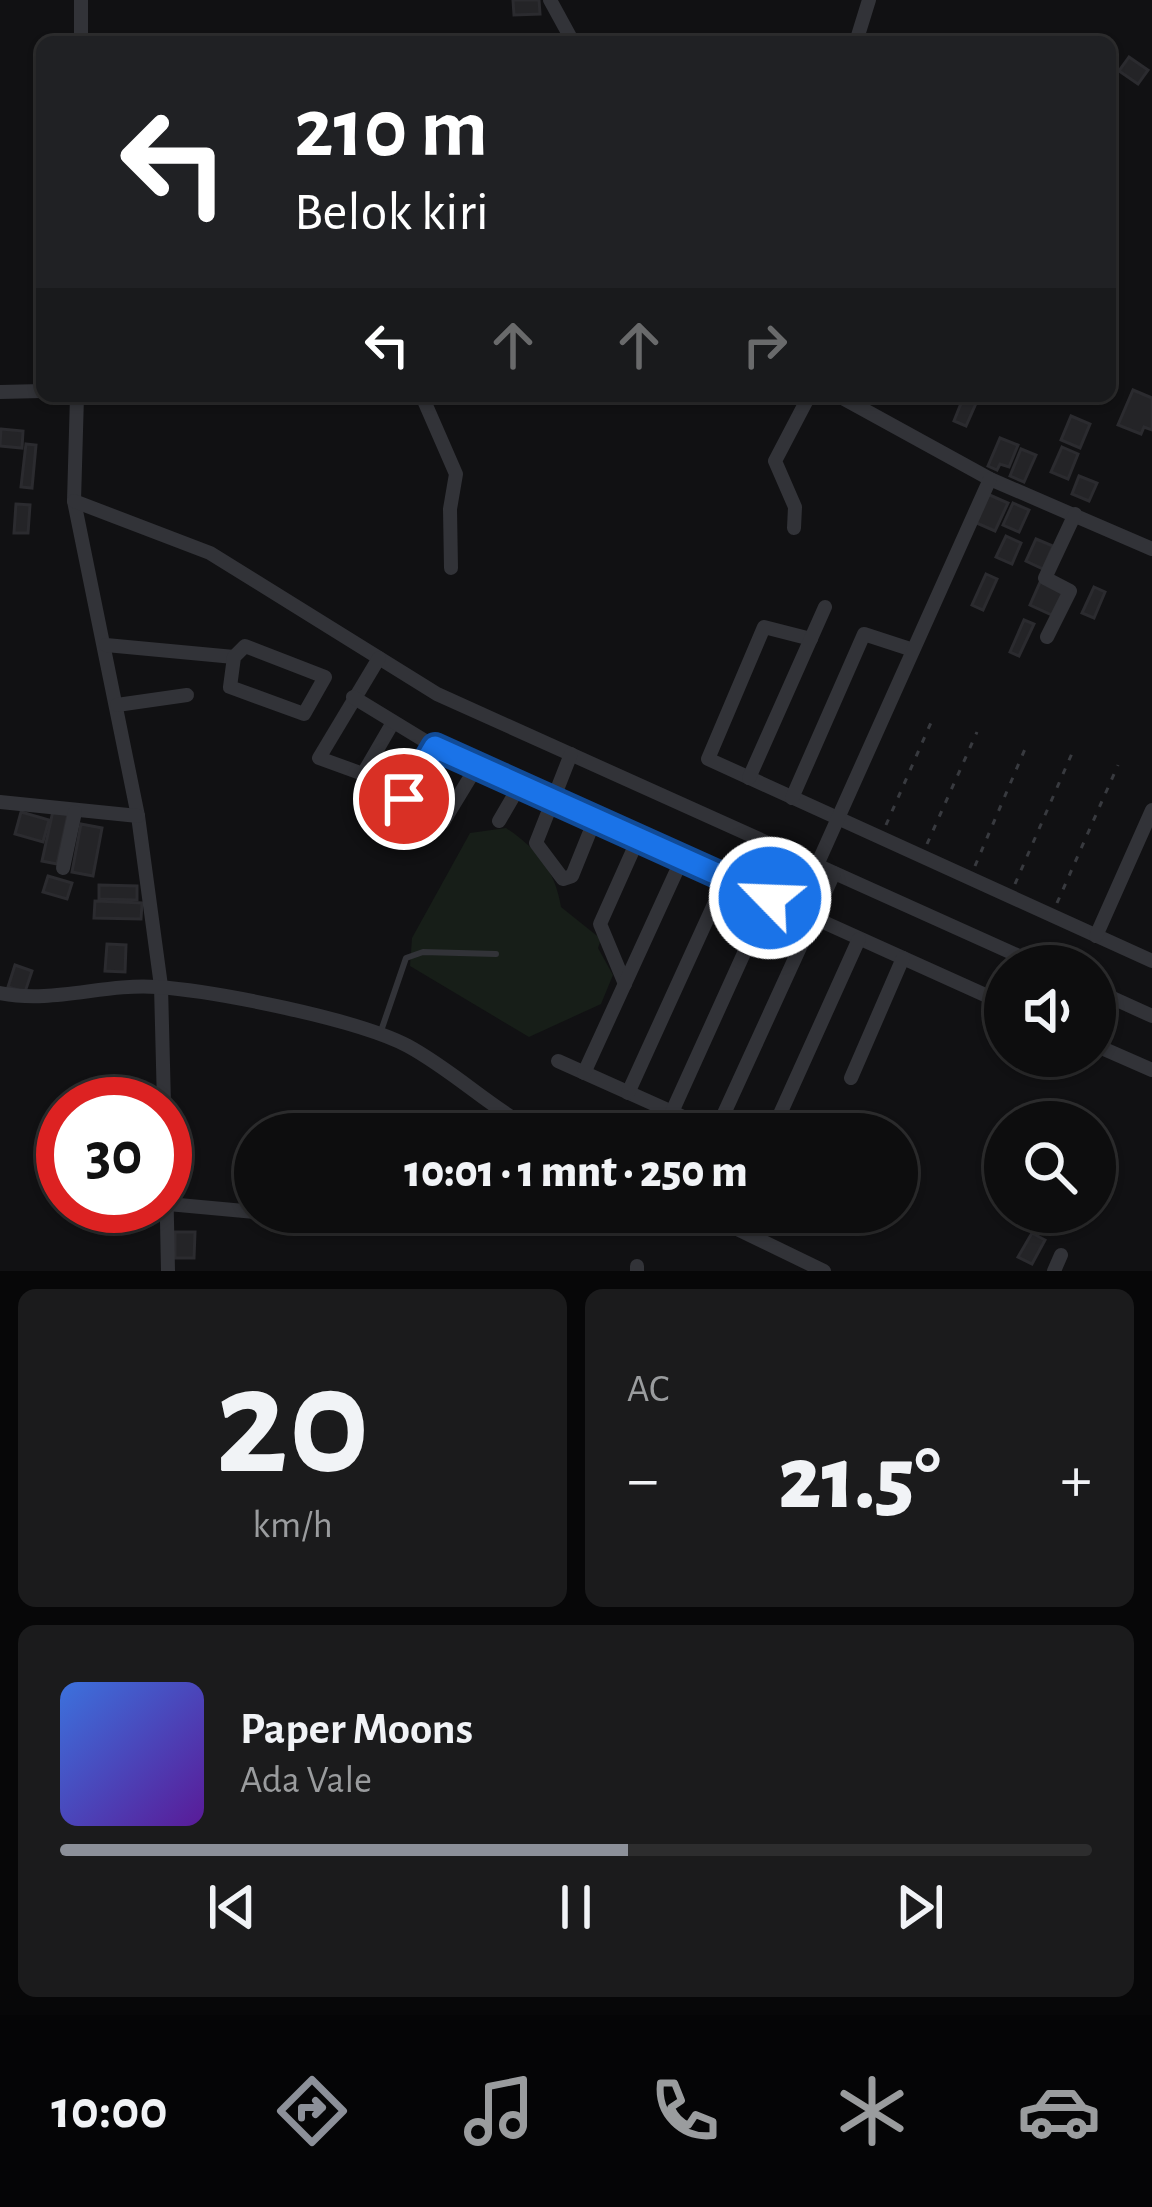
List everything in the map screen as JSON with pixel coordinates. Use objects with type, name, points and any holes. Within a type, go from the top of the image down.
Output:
[{"type":"street","points":[[80,0],[81,36]]},
{"type":"street","points":[[550,0],[570,36]]},
{"type":"street","points":[[858,36],[869,0]]},
{"type":"street","points":[[0,392],[36,392]]},
{"type":"street","points":[[77,402],[74,501],[138,816],[160,986],[163,1077]]},
{"type":"street","points":[[425,402],[456,474],[450,509],[452,568]]},
{"type":"street","points":[[794,528],[794,507],[775,461],[806,402]]},
{"type":"street","points":[[850,402],[990,479],[1152,549]]},
{"type":"street","points":[[817,865],[990,479]]},
{"type":"street","points":[[74,501],[210,553],[437,694],[994,945]]},
{"type":"street","points":[[1047,637],[1070,591],[1045,578],[1075,514]]},
{"type":"street","points":[[749,778],[825,607]]},
{"type":"street","points":[[811,639],[764,627],[707,756],[1152,961]]},
{"type":"street","points":[[792,797],[864,634],[910,649]]},
{"type":"street","points":[[106,645],[234,657]]},
{"type":"street","points":[[245,646],[325,676],[304,714],[230,687],[234,657],[245,646]]},
{"type":"street","points":[[379,658],[320,755],[322,761],[363,774],[392,724]]},
{"type":"street","points":[[117,705],[187,695]]},
{"type":"street","points":[[353,697],[435,747],[984,995]]},
{"type":"street","points":[[435,747],[404,796],[438,823],[443,823],[477,766]]},
{"type":"street","points":[[571,754],[536,843],[563,879],[572,876],[595,819]]},
{"type":"street","points":[[499,820],[520,785]]},
{"type":"street","points":[[0,802],[138,816]]},
{"type":"street","points":[[1096,936],[1152,810]]},
{"type":"street","points":[[63,868],[75,812]]},
{"type":"street","points":[[626,984],[600,924],[638,839]]},
{"type":"street","points":[[584,1073],[682,859]]},
{"type":"street","points":[[728,1113],[834,873]]},
{"type":"street","points":[[628,1093],[726,878]]},
{"type":"street","points":[[558,1061],[672,1112],[770,898]]},
{"type":"street","points":[[781,1113],[860,939]]},
{"type":"street","points":[[851,1078],[903,958]]},
{"type":"street","points":[[0,993],[35,997],[160,986],[235,998],[380,1034],[419,1053],[507,1113]]},
{"type":"street","points":[[1116,1000],[1152,1016]]},
{"type":"street","points":[[1116,1054],[1152,1070]]},
{"type":"street","points":[[192,1206],[234,1210]]},
{"type":"street","points":[[168,1233],[168,1271]]},
{"type":"street","points":[[745,1233],[824,1271]]},
{"type":"street","points":[[1054,1271],[1061,1255]]},
{"type":"lane","points":[[380,1034],[406,958],[422,952],[496,955]]},
{"type":"path","points":[[880,838],[933,718]]},
{"type":"path","points":[[922,856],[976,732]]},
{"type":"path","points":[[970,878],[1028,742]]},
{"type":"path","points":[[1010,897],[1073,752]]},
{"type":"path","points":[[1052,916],[1118,765]]},
{"type":"shaded area","points":[[506,828],[543,862],[561,907],[601,939],[598,948],[613,975],[601,1004],[529,1037],[410,966],[412,938],[470,833]]},
{"type":"building","points":[[513,0],[539,0],[540,14],[514,15]]},
{"type":"building","points":[[1129,57],[1148,70],[1138,84],[1119,71]]},
{"type":"building","points":[[1133,390],[1152,398],[1152,430],[1144,427],[1141,434],[1118,425]]},
{"type":"building","points":[[962,402],[977,402],[966,426],[954,421]]},
{"type":"building","points":[[1071,416],[1090,424],[1080,448],[1061,440]]},
{"type":"building","points":[[1,429],[23,431],[22,448],[0,446]]},
{"type":"building","points":[[1000,438],[1018,445],[1009,467],[1000,464],[997,470],[988,466]]},
{"type":"building","points":[[26,444],[36,445],[32,488],[21,487]]},
{"type":"building","points":[[1062,447],[1078,454],[1068,479],[1051,472]]},
{"type":"building","points":[[1021,449],[1036,455],[1024,482],[1010,476]]},
{"type":"building","points":[[1079,476],[1097,483],[1089,501],[1072,494]]},
{"type":"building","points":[[985,493],[1008,503],[995,531],[972,521]]},
{"type":"building","points":[[1013,503],[1029,510],[1019,532],[1003,525]]},
{"type":"building","points":[[16,504],[30,505],[28,533],[14,533]]},
{"type":"building","points":[[1006,536],[1021,543],[1012,564],[996,557]]},
{"type":"building","points":[[1036,539],[1053,546],[1043,569],[1026,561]]},
{"type":"building","points":[[986,574],[997,579],[983,610],[972,605]]},
{"type":"building","points":[[1041,580],[1065,591],[1054,616],[1030,605]]},
{"type":"building","points":[[1094,587],[1105,592],[1094,618],[1082,613]]},
{"type":"building","points":[[1024,620],[1034,624],[1019,656],[1010,652]]},
{"type":"building","points":[[53,811],[68,814],[57,864],[42,861]]},
{"type":"building","points":[[21,812],[49,820],[43,842],[15,834]]},
{"type":"building","points":[[81,824],[102,828],[93,876],[72,872]]},
{"type":"building","points":[[48,876],[72,883],[67,899],[43,892]]},
{"type":"building","points":[[99,885],[137,886],[137,900],[99,899]]},
{"type":"building","points":[[95,901],[142,903],[141,919],[94,918]]},
{"type":"building","points":[[107,944],[126,945],[125,972],[105,971]]},
{"type":"building","points":[[15,965],[32,971],[25,992],[8,987]]},
{"type":"building","points":[[195,1232],[194,1258],[175,1258],[175,1233]]},
{"type":"building","points":[[1032,1233],[1045,1240],[1032,1264],[1018,1257]]},
{"type":"route","points":[[404,799],[405,790],[435,747],[770,898]]}]
